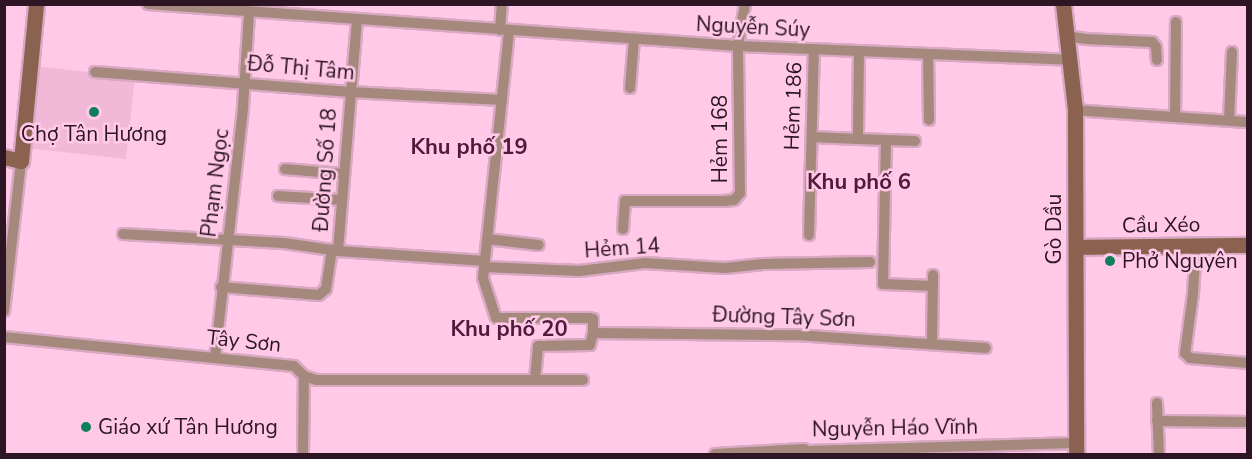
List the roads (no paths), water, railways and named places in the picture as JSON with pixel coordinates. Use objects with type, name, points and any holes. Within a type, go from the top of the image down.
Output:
[{"type":"street","points":[[4,311],[9,243],[21,161],[36,4]]},
{"type":"street","name":"Nguyễn Súy","points":[[148,4],[249,13],[738,46],[1069,60]]},
{"type":"street","points":[[502,4],[504,30],[502,100],[483,278],[496,318],[593,319],[594,333],[590,345],[538,346],[535,380]]},
{"type":"street","points":[[738,46],[745,4]]},
{"type":"street","name":"Gò Dầu","points":[[1063,4],[1075,110],[1076,449]]},
{"type":"street","name":"Phạm Ngọc","points":[[214,358],[228,242],[249,13]]},
{"type":"street","name":"Đường Số 18","points":[[221,287],[319,295],[326,289],[335,250],[342,200],[357,20]]},
{"type":"street","points":[[1175,116],[1176,22]]},
{"type":"street","points":[[1067,36],[1152,42],[1156,48],[1157,60]]},
{"type":"street","points":[[630,88],[634,39]]},
{"type":"street","name":"Hẻm 168","points":[[623,229],[625,201],[724,201],[734,200],[740,193],[738,46]]},
{"type":"street","name":"Hẻm 186","points":[[809,235],[814,50]]},
{"type":"street","points":[[858,139],[859,51]]},
{"type":"street","points":[[1229,120],[1232,52]]},
{"type":"street","points":[[928,54],[929,120]]},
{"type":"street","name":"Đỗ Thị Tâm","points":[[95,72],[350,92],[502,100]]},
{"type":"street","points":[[1075,110],[1248,122]]},
{"type":"street","points":[[812,137],[915,141]]},
{"type":"street","points":[[886,140],[883,284],[933,280],[932,342]]},
{"type":"street","points":[[4,157],[21,161]]},
{"type":"street","points":[[285,169],[343,174]]},
{"type":"street","points":[[278,196],[342,200]]},
{"type":"street","name":"Hẻm 14","points":[[123,234],[228,242],[284,243],[335,250],[579,271],[645,263],[725,268],[763,264],[870,262]]},
{"type":"street","points":[[487,239],[539,245]]},
{"type":"street","name":"Cầu Xéo","points":[[1076,247],[1248,245]]},
{"type":"street","points":[[1196,246],[1193,294],[1185,353],[1190,358],[1248,363]]},
{"type":"street","name":"Đường Tây Sơn","points":[[594,333],[796,335],[932,342],[986,348]]},
{"type":"street","name":"Tây Sơn","points":[[4,337],[294,366],[303,376],[316,380],[583,380]]},
{"type":"street","points":[[303,376],[303,454]]},
{"type":"street","points":[[1157,403],[1159,454]]},
{"type":"street","points":[[1157,421],[1248,422]]},
{"type":"street","name":"Nguyễn Háo Vĩnh","points":[[716,454],[804,449],[807,451],[1076,449]]},
{"type":"place","name":"Chợ Tân Hương","points":[[94,112]]},
{"type":"place","name":"Phở Nguyên","points":[[1110,261]]},
{"type":"place","name":"Giáo xứ Tân Hương","points":[[86,427]]},
{"type":"district","name":"Khu phố 19","points":[[469,148]]},
{"type":"district","name":"Khu phố 6","points":[[859,183]]},
{"type":"district","name":"Khu phố 20","points":[[509,330]]}]
